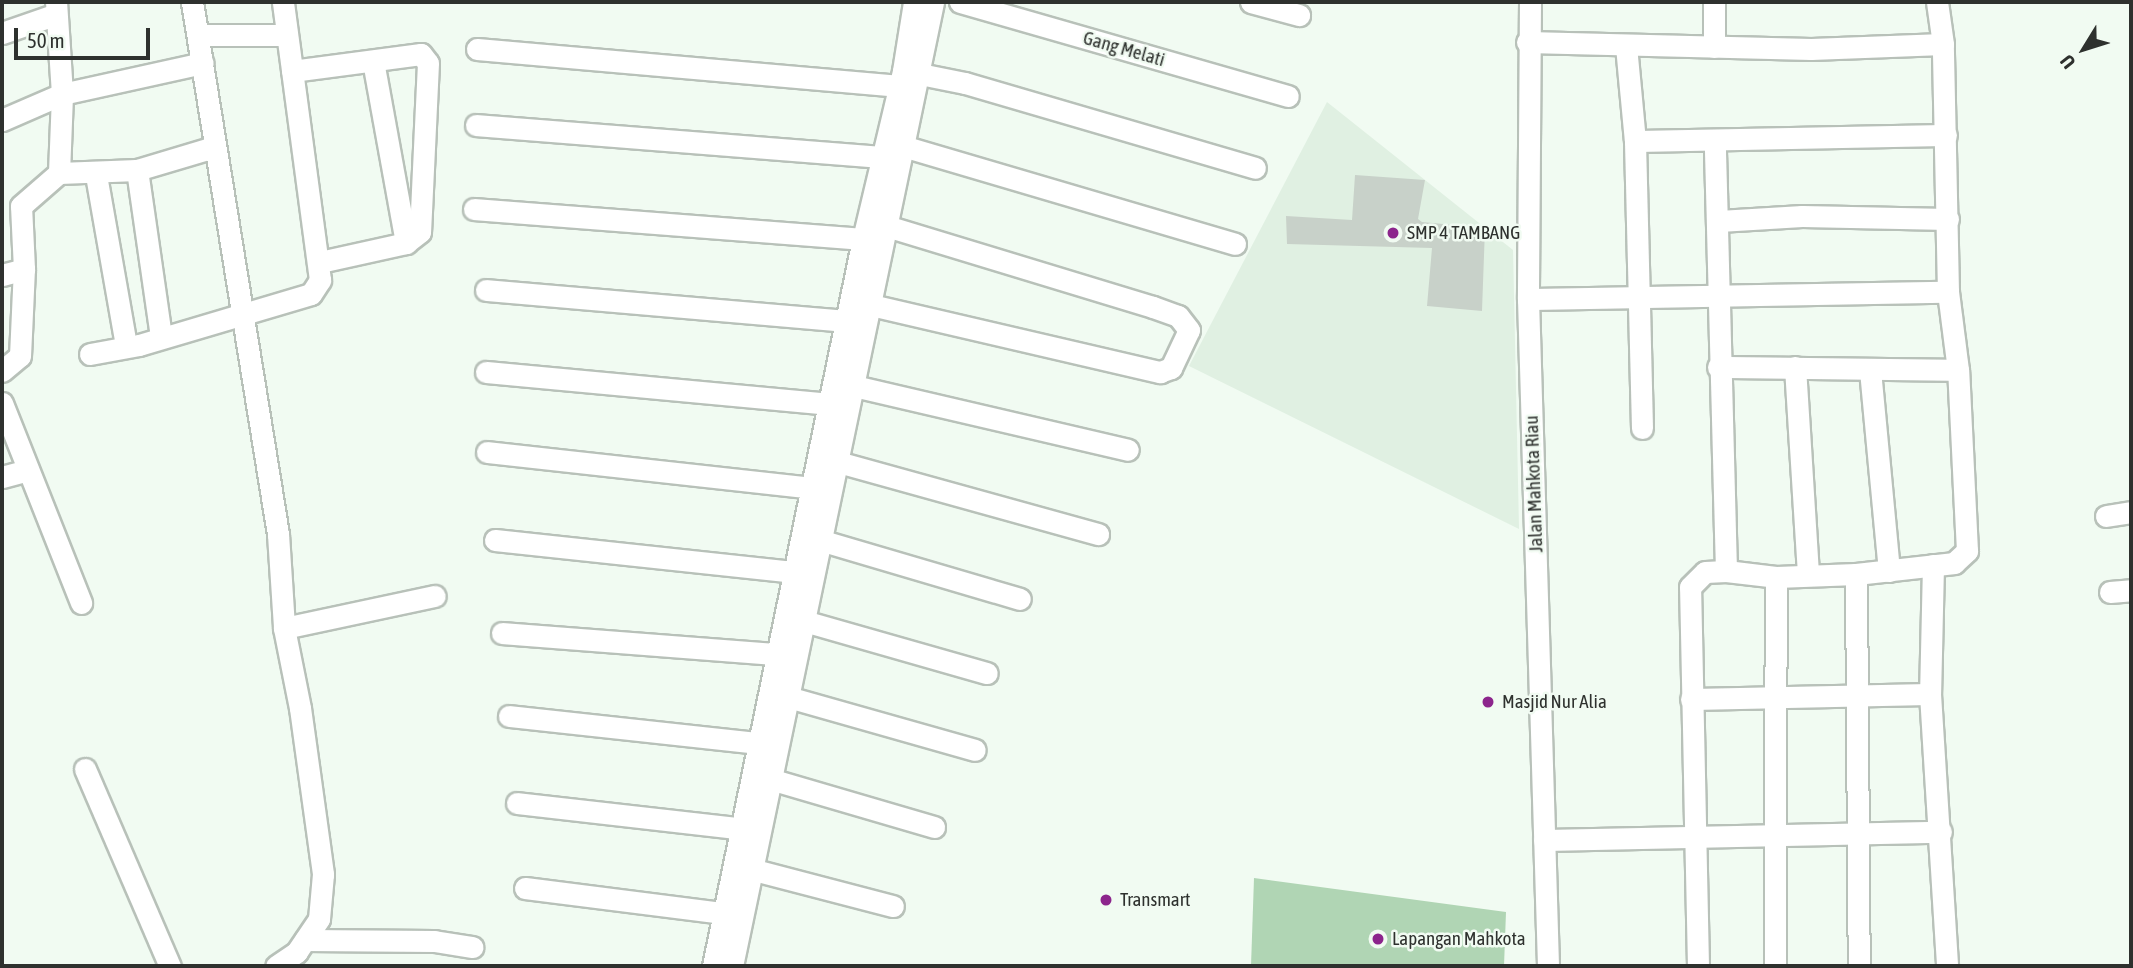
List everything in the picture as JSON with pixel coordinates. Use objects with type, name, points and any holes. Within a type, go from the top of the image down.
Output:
[{"type":"street","points":[[192,2],[278,534],[284,628],[300,708],[323,874],[319,919],[297,952],[276,966]]},
{"type":"street","points":[[90,354],[161,337],[243,311],[311,294],[320,280],[320,262],[283,2]]},
{"type":"street","points":[[713,966],[723,913],[744,867],[744,829],[763,787],[758,743],[813,488],[839,405],[861,315],[889,227],[906,147],[914,2]]},
{"type":"street","points":[[732,966],[744,867],[788,697],[838,463],[839,405],[854,386],[861,315],[863,239],[881,158],[933,2]]},
{"type":"street","name":"Gang Melati","points":[[960,2],[1288,96]]},
{"type":"street","points":[[1251,2],[1299,15]]},
{"type":"street","name":"Jalan Mahkota Riau","points":[[1530,2],[1527,43],[1528,299],[1548,966]]},
{"type":"street","points":[[1714,2],[1714,47]]},
{"type":"street","points":[[1698,966],[1699,837],[1690,699],[1690,587],[1705,572],[1726,571],[1776,577],[1808,574],[1856,575],[1954,563],[1967,551],[1958,370],[1948,292],[1943,44],[1937,2]]},
{"type":"street","points":[[2,33],[55,8],[62,94],[59,173]]},
{"type":"street","points":[[198,35],[288,35]]},
{"type":"street","points":[[1527,43],[1714,47],[1943,44]]},
{"type":"street","points":[[1626,46],[1635,141],[1642,428]]},
{"type":"street","points":[[477,49],[965,83],[1255,168]]},
{"type":"street","points":[[292,71],[421,54],[428,63],[422,227],[406,243],[320,262]]},
{"type":"street","points":[[373,61],[406,243]]},
{"type":"street","points":[[2,120],[62,94],[203,63]]},
{"type":"street","points":[[476,125],[881,158]]},
{"type":"street","points":[[1635,141],[1715,142],[1946,135]]},
{"type":"street","points":[[1715,142],[1722,297],[1718,366],[1726,571]]},
{"type":"street","points":[[2,371],[20,356],[24,269],[11,209],[59,173],[96,174],[137,170],[214,147]]},
{"type":"street","points":[[906,147],[1235,244]]},
{"type":"street","points":[[137,170],[161,337]]},
{"type":"street","points":[[96,174],[126,346]]},
{"type":"street","points":[[474,209],[863,239]]},
{"type":"street","points":[[1719,221],[1802,216],[1948,219]]},
{"type":"street","points":[[486,290],[861,315],[1160,372],[1171,368],[1189,330],[1178,316],[1153,307],[889,227]]},
{"type":"street","points":[[2,275],[24,269]]},
{"type":"street","points":[[1528,299],[1948,292]]},
{"type":"street","points":[[1718,366],[1958,370]]},
{"type":"street","points":[[1795,367],[1808,574]]},
{"type":"street","points":[[1870,370],[1889,571]]},
{"type":"street","points":[[486,372],[839,405]]},
{"type":"street","points":[[854,386],[1128,450]]},
{"type":"street","points":[[2,403],[81,603]]},
{"type":"street","points":[[487,452],[813,488]]},
{"type":"street","points":[[838,463],[1098,534]]},
{"type":"street","points":[[2,477],[28,470]]},
{"type":"street","points":[[2106,516],[2131,512]]},
{"type":"street","points":[[495,540],[794,572]]},
{"type":"street","points":[[823,541],[1020,598]]},
{"type":"street","points":[[1933,565],[1930,694],[1948,966]]},
{"type":"street","points":[[1856,575],[1859,966]]},
{"type":"street","points":[[1775,966],[1776,577]]},
{"type":"street","points":[[2110,592],[2131,590]]},
{"type":"street","points":[[284,628],[435,596]]},
{"type":"street","points":[[804,621],[987,674]]},
{"type":"street","points":[[502,633],[777,654]]},
{"type":"street","points":[[1690,699],[1777,700],[1930,694]]},
{"type":"street","points":[[788,697],[975,750]]},
{"type":"street","points":[[509,716],[758,743]]},
{"type":"street","points":[[85,769],[170,966]]},
{"type":"street","points":[[763,787],[934,827]]},
{"type":"street","points":[[517,803],[744,829]]},
{"type":"street","points":[[1544,840],[1941,832]]},
{"type":"street","points":[[744,867],[893,906]]},
{"type":"street","points":[[525,888],[723,913]]},
{"type":"street","points":[[305,940],[434,942],[473,947]]},
{"type":"shaded area","points":[[1327,102],[1513,250],[1519,529],[1189,366]]},
{"type":"green space","name":"Lapangan Mahkota","points":[[1254,878],[1506,912],[1504,966],[1251,966]]},
{"type":"building","points":[[1355,175],[1425,180],[1418,219],[1422,222],[1485,228],[1482,311],[1427,306],[1432,248],[1287,244],[1286,216],[1352,220]]},
{"type":"place","name":"SMP 4 TAMBANG","points":[[1393,233]]},
{"type":"place","name":"Masjid Nur Alia","points":[[1488,702]]},
{"type":"place","name":"Transmart","points":[[1106,900]]},
{"type":"place","name":"Lapangan Mahkota","points":[[1378,939]]}]
